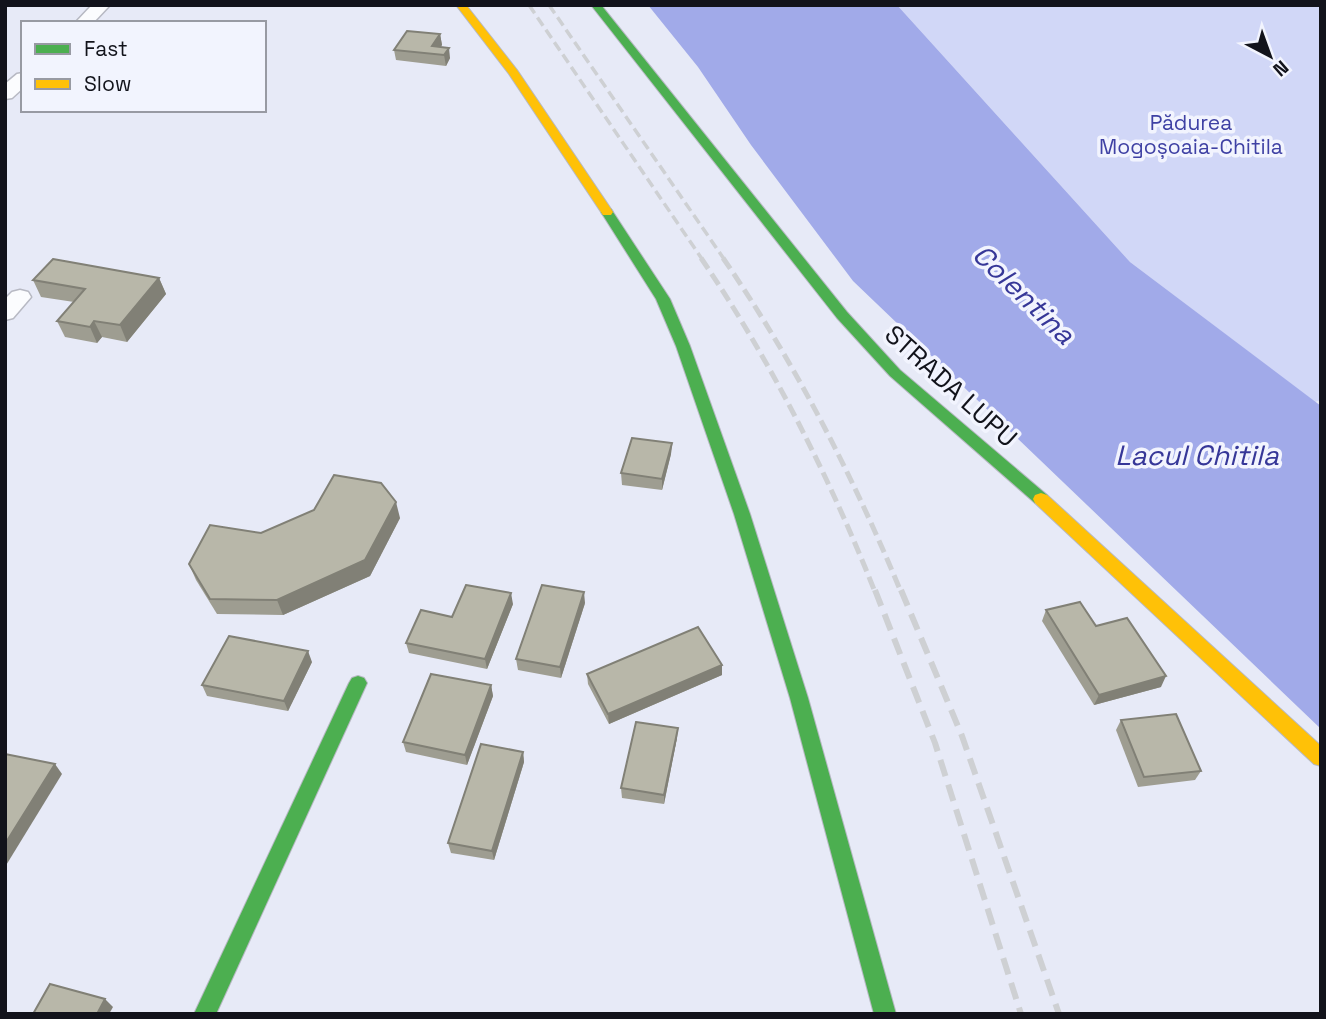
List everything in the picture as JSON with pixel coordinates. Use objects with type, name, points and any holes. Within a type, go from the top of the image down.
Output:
[{"type":"street","points":[[85,21],[102,5]]},
{"type":"street","points":[[461,5],[557,134],[663,299],[683,346],[742,514],[795,685],[885,1014]]},
{"type":"street","name":"STRADA LUPU","points":[[596,5],[842,315],[895,373],[1087,539],[1321,758]]},
{"type":"street","points":[[5,94],[21,80]]},
{"type":"street","points":[[205,1014],[358,683]]},
{"type":"green space","name":"Pădurea Mogoșoaia-Chitila","points":[[897,5],[1321,5],[1321,400],[1315,402],[1130,262]]},
{"type":"water","name":"Lacul Chitila","points":[[648,5],[897,5],[1130,262],[1321,406],[1321,729],[853,281],[751,145],[698,67]]},
{"type":"building","points":[[407,31],[440,34],[432,46],[449,48],[444,55],[394,50]]},
{"type":"building","points":[[53,259],[159,278],[120,325],[94,321],[90,327],[57,321],[85,289],[33,280]]},
{"type":"building","points":[[632,438],[672,443],[662,479],[621,473]]},
{"type":"building","points":[[334,475],[381,483],[396,502],[365,560],[277,600],[210,599],[189,564],[210,525],[261,533],[314,510]]},
{"type":"building","points":[[466,585],[511,593],[485,659],[406,643],[421,610],[452,617]]},
{"type":"building","points":[[542,585],[584,592],[560,667],[516,659]]},
{"type":"building","points":[[1080,602],[1096,626],[1127,618],[1166,676],[1099,695],[1046,610]]},
{"type":"building","points":[[698,627],[722,665],[608,714],[587,674]]},
{"type":"building","points":[[229,636],[308,651],[284,701],[202,685]]},
{"type":"building","points":[[431,674],[491,685],[465,755],[403,742]]},
{"type":"building","points":[[1176,714],[1201,771],[1144,777],[1121,720]]},
{"type":"building","points":[[636,722],[678,728],[664,795],[621,788]]},
{"type":"building","points":[[481,744],[523,752],[492,851],[448,843]]},
{"type":"building","points":[[5,754],[55,764],[5,844]]},
{"type":"building","points":[[50,984],[105,999],[97,1014],[33,1014]]},
{"type":"railway","points":[[529,5],[702,259]]},
{"type":"railway","points":[[549,5],[724,259]]},
{"type":"railway","points":[[701,258],[751,337],[797,420],[838,505],[875,592]]},
{"type":"railway","points":[[723,258],[774,337],[821,420],[863,505],[901,592]]},
{"type":"railway","points":[[875,590],[935,743],[1021,1014]]},
{"type":"railway","points":[[901,590],[962,736],[1059,1014]]},
{"type":"traffic: fast","points":[[596,5],[842,315],[895,373],[1041,499]]},
{"type":"traffic: fast","points":[[607,212],[663,299],[683,346],[742,514],[799,698],[885,1014]]},
{"type":"traffic: fast","points":[[205,1014],[358,683]]},
{"type":"traffic: slow","points":[[461,5],[513,72],[607,212]]},
{"type":"traffic: slow","points":[[1041,499],[1321,758]]},
{"type":"water label","name":"Colentina","points":[[1024,294]]}]
